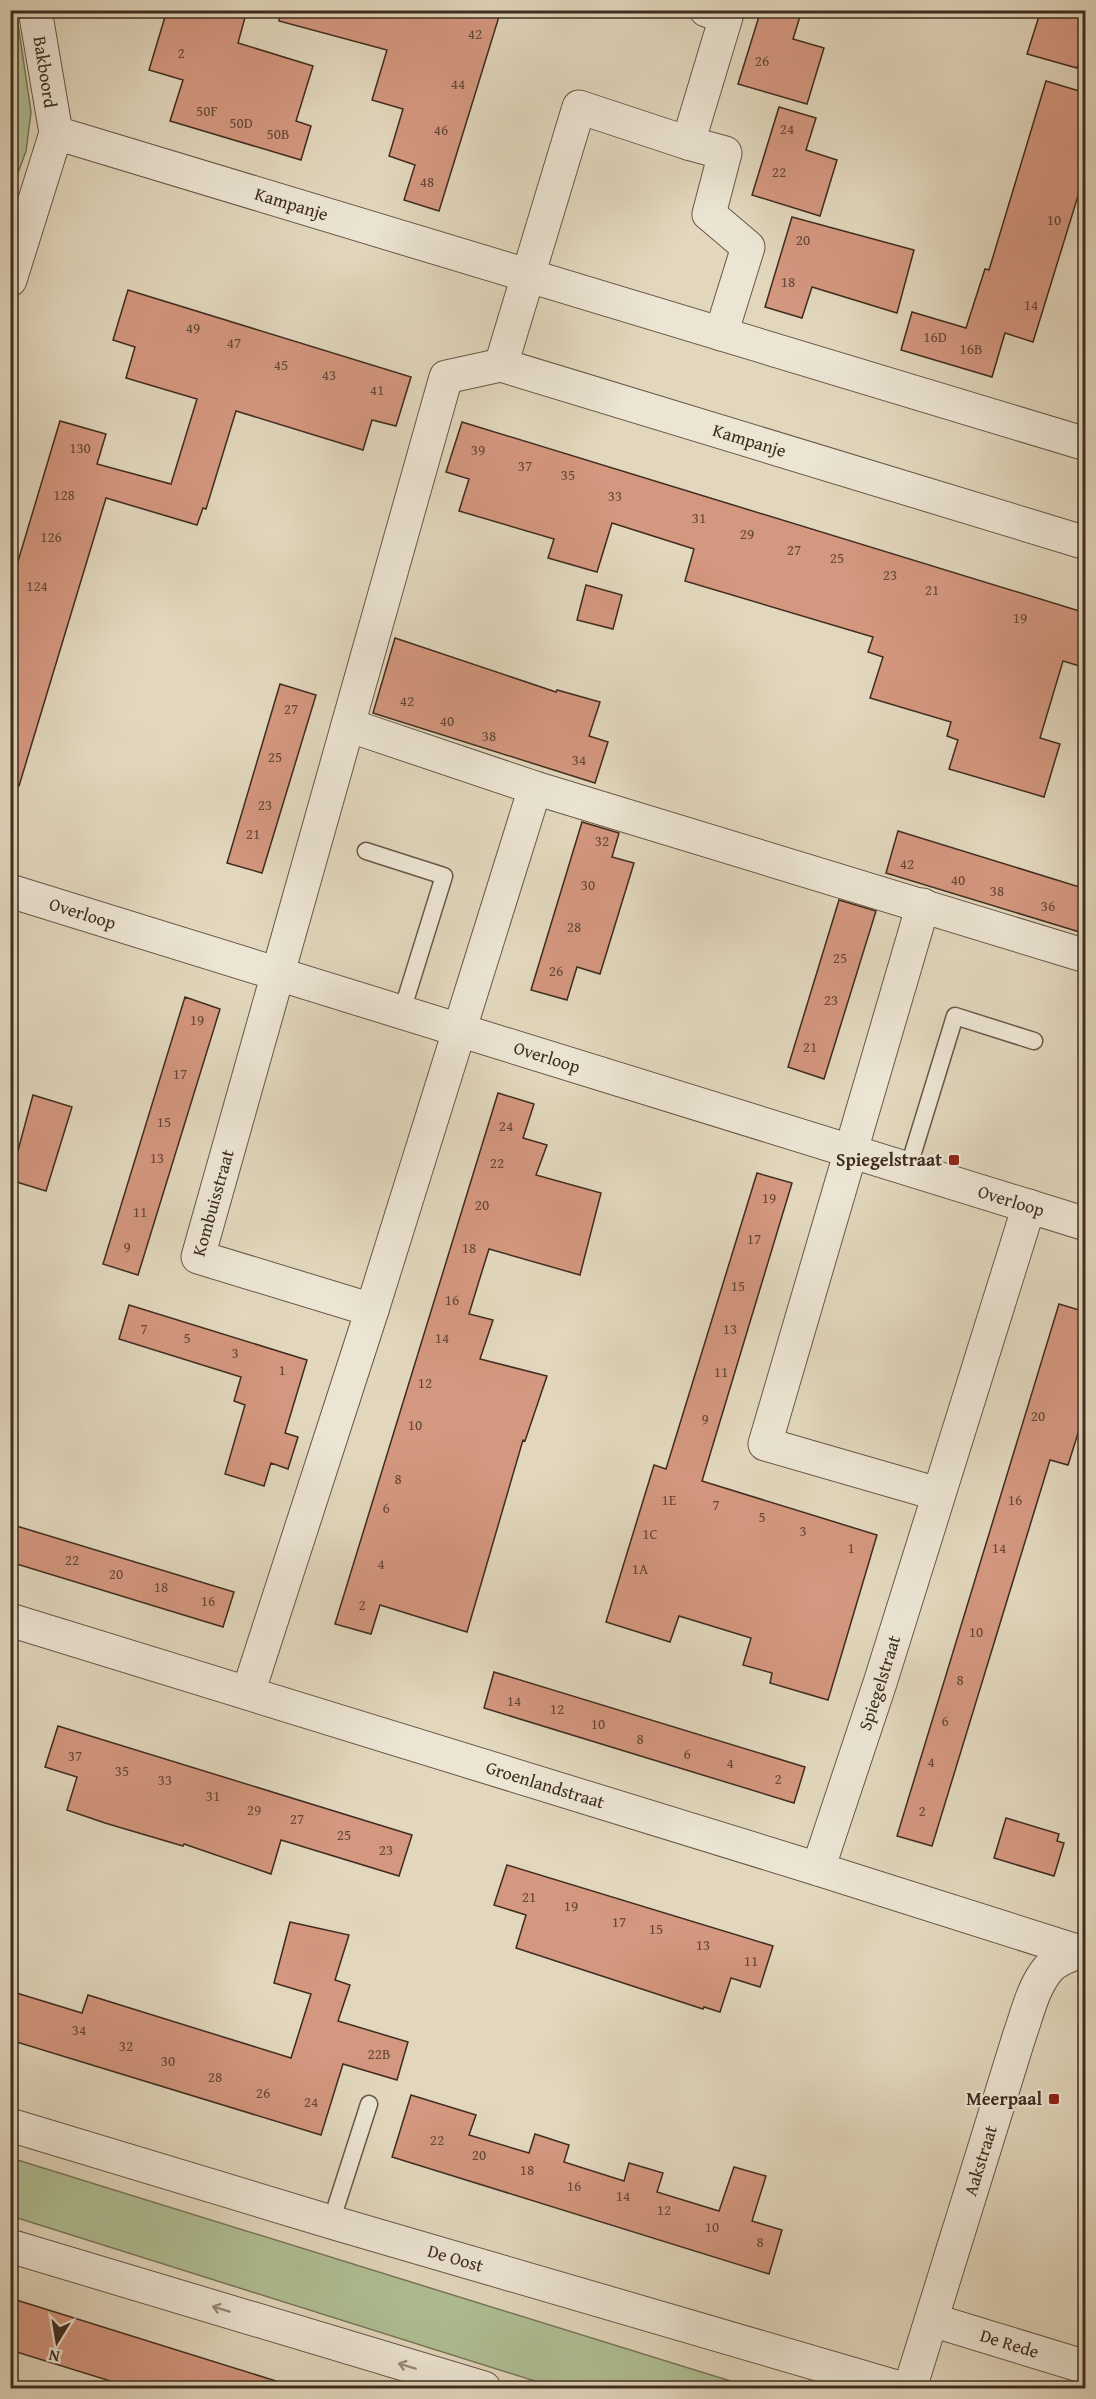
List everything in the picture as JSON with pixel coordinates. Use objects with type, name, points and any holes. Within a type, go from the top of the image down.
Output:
[{"type":"street","name":"Bakboord","points":[[35,10],[56,133]]},
{"type":"street","points":[[688,142],[726,17],[706,10]]},
{"type":"street","points":[[278,973],[446,377],[501,365],[526,275],[579,107],[725,153],[709,214],[748,247],[721,334]]},
{"type":"street","name":"Kampanje","points":[[56,133],[1086,444]]},
{"type":"street","points":[[10,280],[56,133]]},
{"type":"street","name":"Kampanje","points":[[501,365],[1086,543]]},
{"type":"street","points":[[348,725],[535,788],[1086,956]]},
{"type":"street","points":[[248,1693],[372,1310],[535,788]]},
{"type":"street","name":"Overloop","points":[[10,891],[1086,1224]]},
{"type":"street","points":[[923,905],[765,1444],[938,1494]]},
{"type":"street","name":"Kombuisstraat","points":[[278,973],[198,1257],[372,1310]]},
{"type":"street","name":"Spiegelstraat","points":[[818,1869],[880,1683],[1029,1206]]},
{"type":"street","name":"Groenlandstraat","points":[[10,1620],[818,1869],[1082,1953]]},
{"type":"street","name":"Aakstraat","points":[[910,2388],[1036,1989],[1049,1968],[1060,1959],[1082,1953]]},
{"type":"street","name":"De Oost","points":[[10,2125],[331,2222],[900,2388]]},
{"type":"street","points":[[10,2246],[484,2388]]},
{"type":"street","name":"De Rede","points":[[932,2320],[1086,2367]]},
{"type":"lane","points":[[366,851],[444,876],[402,1011]]},
{"type":"lane","points":[[908,1169],[955,1016],[1034,1041]]},
{"type":"lane","points":[[331,2222],[369,2104]]},
{"type":"green space","points":[[16,10],[31,112],[26,151],[11,192],[10,11]]},
{"type":"green space","points":[[11,2158],[753,2388],[557,2388],[11,2216]]},
{"type":"building","points":[[167,10],[247,10],[238,43],[313,66],[296,121],[311,126],[301,160],[170,121],[183,80],[149,70]]},
{"type":"building","points":[[280,10],[501,10],[439,211],[404,200],[415,165],[389,156],[403,109],[372,100],[387,50],[279,21]]},
{"type":"building","points":[[761,10],[802,10],[793,39],[824,48],[807,104],[738,84]]},
{"type":"building","points":[[1041,10],[1086,10],[1086,41],[1077,68],[1027,54]]},
{"type":"building","points":[[1046,81],[1086,93],[1086,170],[1033,342],[1005,333],[992,377],[901,350],[912,312],[966,328],[985,269],[989,270]]},
{"type":"building","points":[[779,107],[816,118],[806,150],[837,160],[820,216],[752,195]]},
{"type":"building","points":[[792,217],[914,250],[897,313],[812,287],[802,318],[765,307]]},
{"type":"building","points":[[128,290],[411,377],[396,426],[372,420],[363,450],[236,411],[206,509],[203,508],[197,525],[106,498],[19,786],[10,785],[10,588],[60,421],[106,434],[97,464],[171,484],[197,399],[126,378],[135,347],[113,340]]},
{"type":"building","points":[[462,422],[1086,613],[1086,668],[1063,661],[1040,738],[1060,744],[1044,797],[949,769],[958,740],[947,736],[951,722],[870,698],[883,657],[868,652],[873,637],[685,581],[694,549],[612,523],[597,572],[548,558],[554,539],[459,511],[469,479],[446,472]]},
{"type":"building","points":[[586,585],[622,595],[613,629],[577,620]]},
{"type":"building","points":[[395,638],[556,692],[557,690],[600,702],[589,736],[608,742],[595,783],[373,713]]},
{"type":"building","points":[[280,684],[316,695],[262,873],[227,863]]},
{"type":"building","points":[[582,822],[619,833],[612,857],[634,863],[600,974],[577,967],[567,1000],[531,990]]},
{"type":"building","points":[[898,831],[1086,889],[1086,934],[886,873]]},
{"type":"building","points":[[839,900],[876,911],[824,1079],[788,1067]]},
{"type":"building","points":[[185,997],[220,1009],[138,1275],[103,1264]]},
{"type":"building","points":[[498,1093],[534,1104],[523,1138],[547,1145],[536,1175],[601,1193],[580,1275],[489,1249],[479,1281],[469,1314],[493,1320],[480,1359],[547,1376],[525,1441],[523,1440],[467,1632],[380,1605],[371,1634],[335,1624]]},
{"type":"building","points":[[33,1095],[72,1107],[46,1191],[10,1180]]},
{"type":"building","points":[[757,1173],[792,1183],[702,1481],[877,1535],[828,1700],[770,1683],[772,1673],[743,1665],[751,1638],[679,1616],[670,1642],[606,1622],[654,1465],[666,1469]]},
{"type":"building","points":[[1059,1304],[1086,1312],[1086,1408],[1068,1465],[1050,1460],[932,1846],[897,1836]]},
{"type":"building","points":[[129,1305],[307,1360],[285,1433],[298,1437],[288,1469],[271,1463],[264,1486],[225,1474],[245,1405],[234,1401],[241,1377],[119,1339]]},
{"type":"building","points":[[10,1524],[234,1592],[223,1627],[10,1562]]},
{"type":"building","points":[[494,1672],[805,1767],[794,1803],[484,1708]]},
{"type":"building","points":[[58,1726],[412,1835],[399,1876],[281,1840],[271,1874],[184,1844],[183,1846],[67,1810],[77,1777],[45,1767]]},
{"type":"building","points":[[1006,1818],[1059,1834],[1057,1841],[1064,1843],[1054,1876],[994,1858]]},
{"type":"building","points":[[507,1865],[773,1946],[760,1987],[731,1978],[720,2012],[704,2007],[703,2009],[516,1948],[526,1915],[494,1905]]},
{"type":"building","points":[[290,1922],[349,1935],[335,1980],[350,1985],[338,2021],[408,2042],[397,2080],[343,2064],[321,2135],[10,2040],[10,1991],[82,2013],[88,1995],[291,2058],[311,1994],[274,1983]]},
{"type":"building","points":[[411,2095],[476,2115],[469,2135],[529,2153],[535,2134],[569,2145],[564,2162],[624,2181],[629,2163],[663,2173],[657,2192],[719,2211],[734,2167],[766,2176],[752,2221],[782,2230],[769,2274],[392,2157]]},
{"type":"building","points":[[10,2298],[276,2381],[275,2388],[133,2388],[10,2350]]},
{"type":"place","name":"Spiegelstraat","points":[[954,1160]]},
{"type":"place","name":"Meerpaal","points":[[1054,2099]]}]
